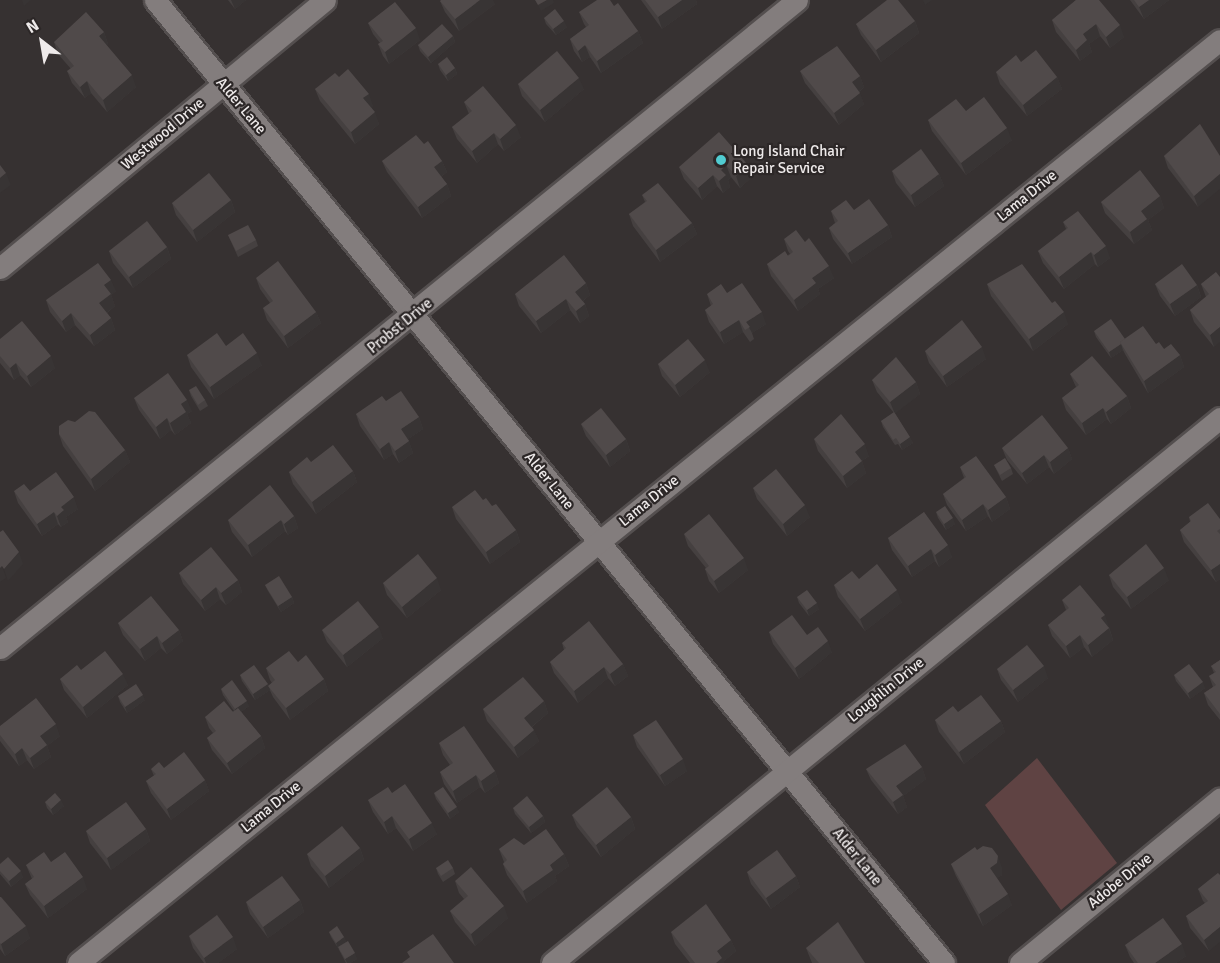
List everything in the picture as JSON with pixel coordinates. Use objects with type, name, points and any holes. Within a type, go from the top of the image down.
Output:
[{"type":"street","name":"Alder Lane","points":[[155,0],[222,85],[415,314],[598,542],[944,963]]},
{"type":"street","name":"Westwood Drive","points":[[0,268],[325,0]]},
{"type":"street","name":"Probst Drive","points":[[0,648],[415,314],[797,0]]},
{"type":"street","name":"Lama Drive","points":[[78,963],[1220,40]]},
{"type":"street","name":"Loughlin Drive","points":[[552,963],[1220,418]]},
{"type":"street","name":"Adobe Drive","points":[[1020,963],[1220,799]]},
{"type":"shaded area","points":[[1037,758],[1117,863],[1061,910],[985,805]]},
{"type":"building","points":[[441,0],[480,0],[455,19]]},
{"type":"building","points":[[535,0],[547,0],[538,5]]},
{"type":"building","points":[[597,0],[610,0],[614,6],[618,3],[638,31],[597,61],[585,45],[578,51],[570,39],[589,25],[579,12]]},
{"type":"building","points":[[645,0],[682,0],[658,17]]},
{"type":"building","points":[[887,0],[898,0],[915,21],[876,50],[856,24]]},
{"type":"building","points":[[1076,0],[1099,0],[1120,25],[1106,37],[1096,24],[1083,34],[1087,40],[1076,50],[1052,20]]},
{"type":"building","points":[[1134,0],[1149,0],[1139,7]]},
{"type":"building","points":[[395,2],[416,28],[385,52],[378,44],[383,41],[368,23]]},
{"type":"building","points":[[555,9],[564,21],[553,29],[544,18]]},
{"type":"building","points":[[86,12],[104,32],[99,36],[132,75],[103,100],[87,81],[80,87],[67,71],[74,66],[54,42]]},
{"type":"building","points":[[442,24],[453,36],[428,57],[418,45]]},
{"type":"building","points":[[837,46],[860,76],[852,82],[860,93],[834,113],[800,71]]},
{"type":"building","points":[[1036,50],[1057,77],[1023,105],[996,72],[1016,55],[1021,62]]},
{"type":"building","points":[[557,51],[579,78],[540,110],[518,84]]},
{"type":"building","points":[[447,57],[455,68],[446,75],[438,64]]},
{"type":"building","points":[[348,69],[369,94],[363,98],[375,112],[351,132],[315,89],[335,73],[339,77]]},
{"type":"building","points":[[483,86],[516,125],[500,139],[494,133],[472,151],[452,127],[472,111],[464,102]]},
{"type":"building","points":[[984,97],[1007,128],[961,163],[928,120],[956,99],[966,111]]},
{"type":"building","points":[[1200,124],[1220,156],[1220,174],[1194,196],[1164,156]]},
{"type":"building","points":[[719,132],[748,165],[736,176],[726,165],[721,170],[726,175],[719,181],[713,175],[698,188],[679,167]]},
{"type":"building","points":[[416,135],[424,144],[428,141],[442,161],[434,167],[447,184],[418,207],[382,161]]},
{"type":"building","points":[[921,149],[939,174],[911,195],[892,171]]},
{"type":"building","points":[[0,165],[6,173],[0,178]]},
{"type":"building","points":[[1140,170],[1160,196],[1141,211],[1147,219],[1130,232],[1101,202]]},
{"type":"building","points":[[209,173],[231,200],[193,230],[172,203]]},
{"type":"building","points":[[658,183],[692,223],[656,250],[629,214],[647,201],[642,195]]},
{"type":"building","points":[[869,199],[888,225],[848,253],[829,228],[838,221],[831,211],[846,200],[854,210]]},
{"type":"building","points":[[1078,211],[1106,246],[1094,255],[1091,252],[1059,277],[1038,251],[1068,228],[1063,222]]},
{"type":"building","points":[[147,221],[167,247],[129,277],[109,251]]},
{"type":"building","points":[[248,225],[256,240],[236,251],[228,235]]},
{"type":"building","points":[[796,230],[805,242],[809,238],[829,266],[812,278],[816,283],[794,300],[767,264],[785,251],[788,256],[793,252],[784,239]]},
{"type":"building","points":[[564,255],[586,283],[575,292],[585,304],[576,311],[566,299],[536,321],[515,294]]},
{"type":"building","points":[[278,261],[316,312],[284,336],[263,308],[273,301],[256,278]]},
{"type":"building","points":[[98,263],[111,280],[104,285],[111,294],[99,303],[111,318],[90,335],[71,313],[62,321],[46,300]]},
{"type":"building","points":[[1022,264],[1052,303],[1055,301],[1064,312],[1029,339],[987,284]]},
{"type":"building","points":[[1182,264],[1197,285],[1170,304],[1155,284]]},
{"type":"building","points":[[1216,272],[1220,277],[1220,327],[1210,335],[1190,310],[1209,294],[1201,284]]},
{"type":"building","points":[[742,283],[762,312],[746,322],[750,327],[745,330],[739,320],[720,332],[705,310],[713,304],[707,294],[721,284],[727,293]]},
{"type":"building","points":[[1111,319],[1125,339],[1109,352],[1094,331]]},
{"type":"building","points":[[962,320],[982,347],[943,376],[925,351]]},
{"type":"building","points":[[22,321],[51,356],[27,376],[16,363],[10,368],[0,356],[0,339]]},
{"type":"building","points":[[1143,326],[1156,344],[1159,342],[1164,349],[1171,344],[1180,355],[1144,381],[1120,342]]},
{"type":"building","points":[[217,333],[226,346],[243,333],[257,353],[210,387],[187,355]]},
{"type":"building","points":[[688,339],[705,360],[675,385],[658,364]]},
{"type":"building","points":[[1092,356],[1127,396],[1106,412],[1103,408],[1082,423],[1062,398],[1079,385],[1070,374]]},
{"type":"building","points":[[896,357],[916,382],[890,402],[872,380]]},
{"type":"building","points":[[168,373],[187,400],[181,404],[186,412],[170,423],[167,418],[156,427],[134,398]]},
{"type":"building","points":[[196,386],[205,400],[198,405],[189,390]]},
{"type":"building","points":[[401,391],[419,417],[401,429],[409,441],[395,451],[389,442],[380,449],[356,414],[382,396],[386,401]]},
{"type":"building","points":[[601,408],[626,439],[606,455],[581,424]]},
{"type":"building","points":[[89,411],[95,412],[125,450],[91,479],[59,434],[59,426],[68,420],[75,422]]},
{"type":"building","points":[[894,412],[910,437],[900,444],[896,438],[893,440],[881,421]]},
{"type":"building","points":[[841,414],[865,444],[855,452],[862,461],[843,476],[814,439]]},
{"type":"building","points":[[1042,415],[1068,448],[1050,462],[1044,455],[1022,473],[1002,448]]},
{"type":"building","points":[[333,445],[353,471],[312,502],[289,472],[307,457],[311,462]]},
{"type":"building","points":[[976,456],[1006,497],[988,510],[983,504],[962,520],[943,494],[966,477],[960,467]]},
{"type":"building","points":[[1005,458],[1011,468],[1000,475],[994,465]]},
{"type":"building","points":[[776,469],[805,505],[783,524],[753,488]]},
{"type":"building","points":[[56,472],[74,497],[61,507],[64,510],[57,516],[54,512],[37,524],[14,491],[24,484],[30,491]]},
{"type":"building","points":[[270,485],[294,516],[284,524],[281,520],[248,545],[228,520]]},
{"type":"building","points":[[475,490],[492,506],[496,504],[516,530],[486,552],[452,507]]},
{"type":"building","points":[[1208,503],[1220,519],[1220,529],[1217,531],[1220,534],[1220,564],[1211,570],[1180,530],[1191,521],[1189,517]]},
{"type":"building","points":[[945,506],[953,518],[944,524],[936,512]]},
{"type":"building","points":[[924,512],[948,545],[935,555],[931,549],[908,566],[888,538]]},
{"type":"building","points":[[709,514],[744,558],[714,581],[705,569],[709,566],[684,534]]},
{"type":"building","points":[[3,530],[19,552],[4,569],[2,566],[0,568],[0,532]]},
{"type":"building","points":[[1146,544],[1164,568],[1127,597],[1109,575]]},
{"type":"building","points":[[211,547],[238,580],[221,593],[216,587],[201,600],[179,573]]},
{"type":"building","points":[[418,554],[437,578],[402,607],[383,583]]},
{"type":"building","points":[[877,564],[897,590],[860,619],[834,585],[852,571],[859,579]]},
{"type":"building","points":[[279,576],[292,597],[278,606],[265,585]]},
{"type":"building","points":[[1080,585],[1105,615],[1101,618],[1109,628],[1088,645],[1080,635],[1066,646],[1048,625],[1069,608],[1062,600]]},
{"type":"building","points":[[807,590],[817,603],[807,610],[797,597]]},
{"type":"building","points":[[151,596],[179,630],[162,643],[157,636],[140,649],[118,623]]},
{"type":"building","points":[[358,601],[379,627],[343,655],[322,630]]},
{"type":"building","points":[[792,615],[807,635],[818,627],[828,641],[795,668],[769,632]]},
{"type":"building","points":[[589,621],[623,664],[610,674],[604,667],[574,691],[550,662],[566,648],[562,643]]},
{"type":"building","points":[[1027,645],[1044,666],[1013,690],[997,669]]},
{"type":"building","points":[[105,651],[123,674],[83,707],[60,679],[77,665],[81,670]]},
{"type":"building","points":[[289,651],[298,662],[306,655],[324,679],[286,708],[268,686],[275,680],[266,668]]},
{"type":"building","points":[[1220,660],[1220,714],[1204,693],[1216,685],[1209,676],[1216,672],[1211,666]]},
{"type":"building","points":[[1189,664],[1203,682],[1188,693],[1174,675]]},
{"type":"building","points":[[254,665],[268,684],[253,694],[240,675]]},
{"type":"building","points":[[523,677],[544,701],[524,718],[534,730],[514,747],[483,709]]},
{"type":"building","points":[[232,680],[247,701],[235,709],[221,689]]},
{"type":"building","points":[[136,684],[143,695],[125,707],[118,696]]},
{"type":"building","points":[[981,695],[1001,721],[959,752],[935,720],[953,706],[958,712]]},
{"type":"building","points":[[36,698],[56,724],[40,736],[47,745],[30,758],[22,748],[15,754],[0,735],[0,726]]},
{"type":"building","points":[[224,701],[233,712],[238,708],[261,736],[227,763],[207,738],[216,731],[205,717]]},
{"type":"building","points":[[656,720],[683,759],[660,775],[633,735]]},
{"type":"building","points":[[464,726],[495,771],[481,781],[476,775],[453,791],[440,772],[453,763],[439,743]]},
{"type":"building","points":[[905,744],[922,767],[896,786],[903,795],[893,802],[866,769]]},
{"type":"building","points":[[184,752],[205,780],[167,809],[146,781],[156,774],[151,769],[159,762],[164,768]]},
{"type":"building","points":[[405,784],[432,823],[409,839],[392,816],[384,822],[368,800],[388,787],[392,793]]},
{"type":"building","points":[[443,787],[457,807],[448,813],[434,793]]},
{"type":"building","points":[[607,787],[631,817],[596,845],[572,815]]},
{"type":"building","points":[[55,793],[61,800],[51,809],[45,802]]},
{"type":"building","points":[[527,796],[543,816],[529,827],[513,808]]},
{"type":"building","points":[[126,802],[146,829],[107,858],[86,831]]},
{"type":"building","points":[[342,826],[360,848],[325,876],[307,854]]},
{"type":"building","points":[[546,829],[564,854],[550,865],[553,870],[523,891],[503,864],[507,860],[499,849],[514,838],[524,845]]},
{"type":"building","points":[[983,846],[992,848],[998,856],[997,863],[990,868],[1008,894],[979,914],[951,864],[975,847],[977,850]]},
{"type":"building","points":[[777,850],[796,876],[766,898],[747,872]]},
{"type":"building","points":[[44,852],[51,862],[65,852],[83,877],[44,906],[25,884],[34,877],[26,865]]},
{"type":"building","points":[[8,857],[21,871],[9,881],[0,871],[0,864]]},
{"type":"building","points":[[448,860],[453,868],[441,876],[436,868]]},
{"type":"building","points":[[471,867],[504,906],[471,934],[450,911],[468,896],[455,881]]},
{"type":"building","points":[[1218,873],[1220,875],[1220,927],[1204,940],[1186,916],[1208,901],[1198,889]]},
{"type":"building","points":[[282,876],[300,900],[263,927],[246,902]]},
{"type":"building","points":[[0,897],[26,926],[1,944],[0,943]]},
{"type":"building","points":[[706,904],[731,940],[717,951],[722,958],[716,963],[695,963],[671,932]]},
{"type":"building","points":[[217,915],[233,937],[204,958],[189,936]]},
{"type":"building","points":[[1163,918],[1182,944],[1155,963],[1138,963],[1125,945]]},
{"type":"building","points":[[838,922],[865,963],[819,963],[806,948]]},
{"type":"building","points":[[337,926],[344,937],[336,943],[329,932]]},
{"type":"building","points":[[433,934],[454,963],[402,963],[410,957],[407,952]]},
{"type":"building","points":[[348,941],[355,953],[345,959],[338,947]]},
{"type":"place","name":"Long Island Chair Repair Service","points":[[721,160]]}]
